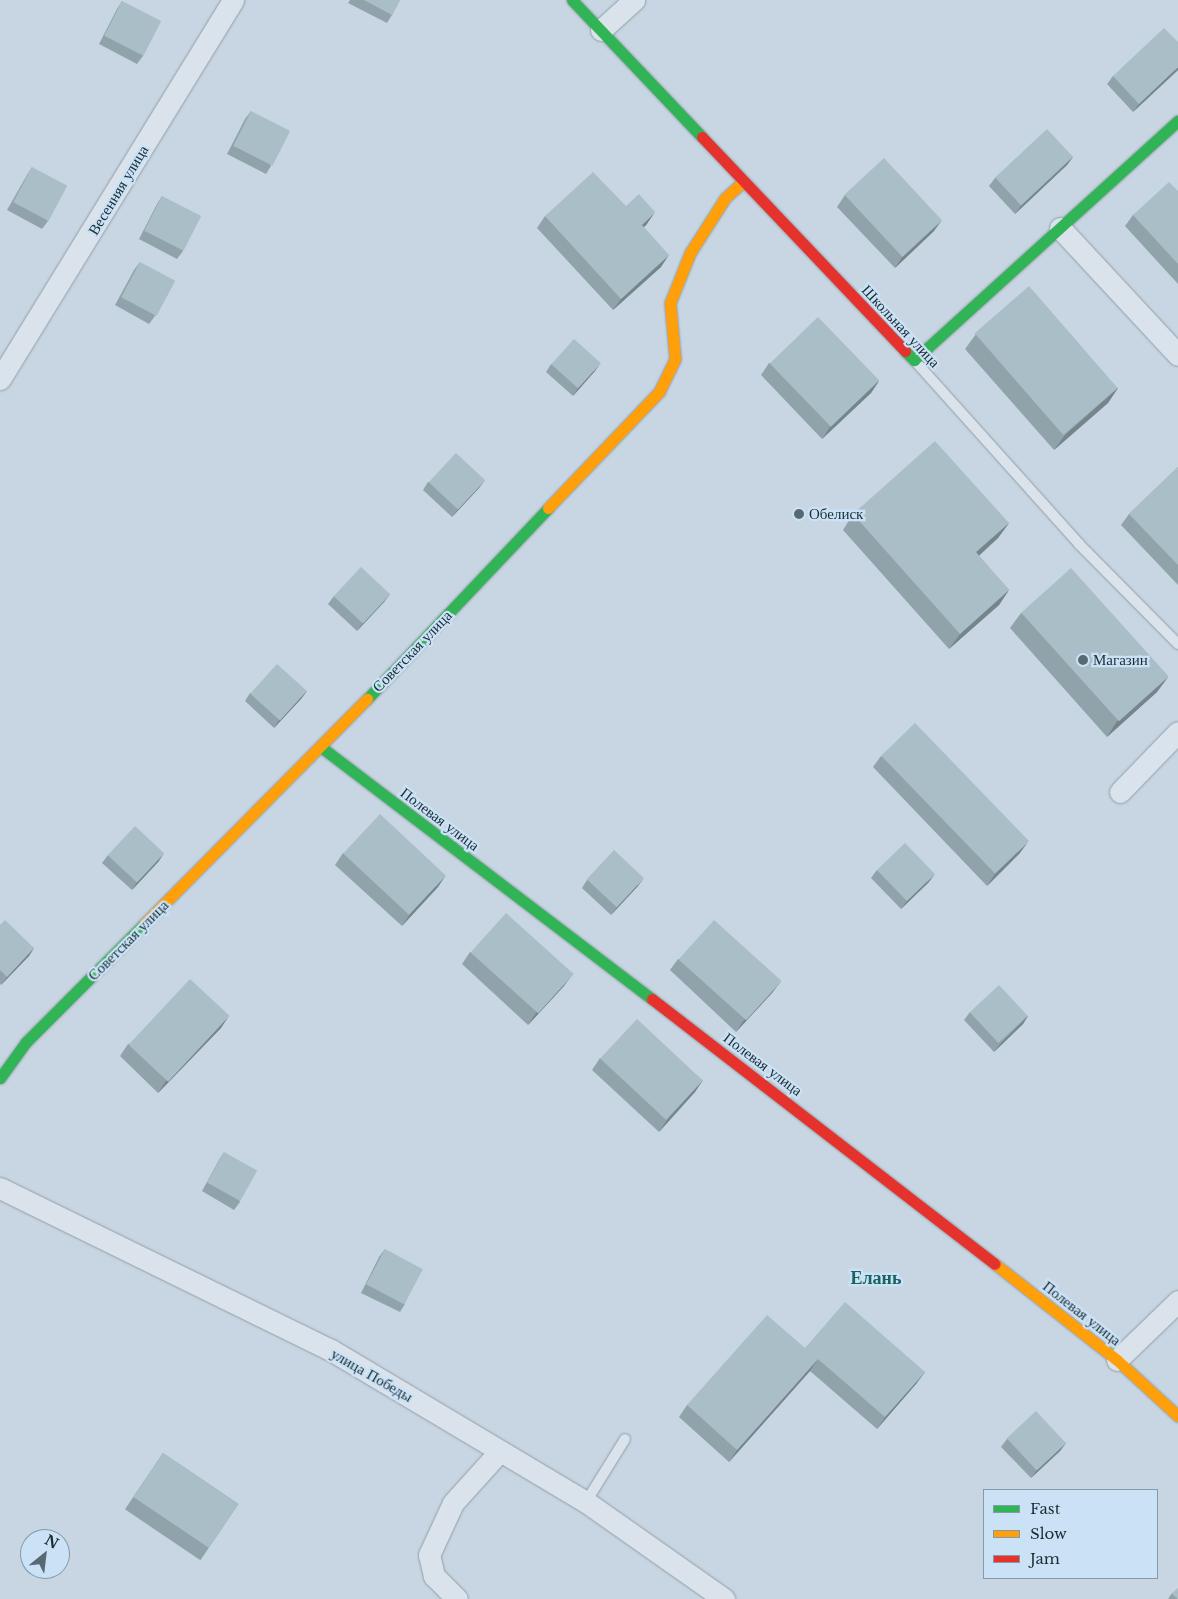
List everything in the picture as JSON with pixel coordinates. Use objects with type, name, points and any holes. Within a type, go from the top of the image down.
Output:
[{"type":"street","name":"Весенняя улица","points":[[0,379],[233,0]]},
{"type":"street","name":"Школьная улица","points":[[572,0],[914,360]]},
{"type":"street","points":[[601,30],[634,0]]},
{"type":"street","points":[[914,360],[1178,120]]},
{"type":"street","name":"Советская улица","points":[[0,1078],[26,1042],[321,747],[659,392],[674,359],[670,302],[690,253],[725,198],[743,182]]},
{"type":"street","points":[[1060,228],[1178,355]]},
{"type":"street","points":[[1120,792],[1178,732]]},
{"type":"street","name":"Полевая улица","points":[[321,747],[793,1106],[1117,1360],[1178,1416]]},
{"type":"street","name":"улица Победы","points":[[0,1188],[331,1350],[586,1502],[724,1599]]},
{"type":"street","points":[[1117,1360],[1178,1301]]},
{"type":"street","points":[[457,1599],[434,1576],[430,1555],[453,1504],[500,1451]]},
{"type":"lane","name":"Школьная улица","points":[[914,360],[1079,544],[1178,644]]},
{"type":"lane","points":[[586,1502],[625,1439]]},
{"type":"building","points":[[364,0],[400,0],[392,15]]},
{"type":"building","points":[[122,1],[161,21],[143,56],[104,36]]},
{"type":"building","points":[[1164,28],[1178,42],[1178,67],[1139,104],[1113,76]]},
{"type":"building","points":[[251,111],[290,131],[272,166],[233,146]]},
{"type":"building","points":[[1047,129],[1073,157],[1021,205],[995,177]]},
{"type":"building","points":[[884,158],[942,220],[902,257],[845,195]]},
{"type":"building","points":[[32,167],[67,186],[49,221],[13,202]]},
{"type":"building","points":[[593,172],[626,206],[639,194],[655,212],[642,225],[669,255],[621,299],[545,216]]},
{"type":"building","points":[[1169,182],[1178,191],[1178,264],[1133,215]]},
{"type":"building","points":[[162,196],[201,216],[183,251],[144,231]]},
{"type":"building","points":[[140,262],[175,281],[157,316],[121,297]]},
{"type":"building","points":[[1029,286],[1118,388],[1063,435],[975,333]]},
{"type":"building","points":[[818,317],[879,380],[831,427],[770,364]]},
{"type":"building","points":[[574,339],[601,363],[578,388],[551,364]]},
{"type":"building","points":[[935,441],[1009,523],[976,552],[1009,590],[960,634],[853,514]]},
{"type":"building","points":[[456,453],[485,480],[458,510],[429,482]]},
{"type":"building","points":[[1178,467],[1178,565],[1129,514]]},
{"type":"building","points":[[361,567],[390,594],[363,624],[334,596]]},
{"type":"building","name":"Магазин","points":[[1071,568],[1169,676],[1119,721],[1021,613]]},
{"type":"building","points":[[277,664],[307,691],[280,720],[250,694]]},
{"type":"building","points":[[915,723],[1029,841],[995,874],[881,756]]},
{"type":"building","points":[[380,814],[446,875],[409,915],[343,853]]},
{"type":"building","points":[[135,826],[164,853],[137,883],[108,855]]},
{"type":"building","points":[[905,843],[935,874],[907,901],[877,870]]},
{"type":"building","points":[[614,850],[644,878],[617,907],[587,879]]},
{"type":"building","points":[[506,913],[574,974],[538,1013],[471,952]]},
{"type":"building","points":[[5,920],[34,948],[7,977],[0,970],[0,925]]},
{"type":"building","points":[[714,920],[782,981],[746,1020],[679,959]]},
{"type":"building","points":[[190,979],[229,1016],[168,1082],[129,1045]]},
{"type":"building","points":[[999,985],[1028,1016],[998,1043],[970,1012]]},
{"type":"building","points":[[637,1019],[703,1080],[666,1120],[600,1058]]},
{"type":"building","points":[[224,1152],[257,1170],[240,1201],[207,1183]]},
{"type":"building","points":[[385,1249],[423,1269],[404,1305],[366,1284]]},
{"type":"building","points":[[845,1302],[925,1372],[885,1417],[818,1359],[737,1450],[687,1405],[767,1315],[805,1348]]},
{"type":"building","points":[[1036,1411],[1066,1443],[1037,1470],[1007,1438]]},
{"type":"building","points":[[163,1453],[238,1504],[209,1548],[133,1497]]},
{"type":"building","points":[[1178,1588],[1178,1599],[1172,1593]]},
{"type":"traffic: fast","points":[[572,0],[702,137]]},
{"type":"traffic: fast","points":[[905,351],[914,360],[1178,121]]},
{"type":"traffic: fast","points":[[367,699],[548,508]]},
{"type":"traffic: fast","points":[[321,747],[652,999]]},
{"type":"traffic: fast","points":[[0,1078],[26,1042],[144,924]]},
{"type":"traffic: slow","points":[[548,508],[659,392],[675,359],[670,303],[690,253],[725,198],[743,182]]},
{"type":"traffic: slow","points":[[144,924],[367,699]]},
{"type":"traffic: slow","points":[[995,1264],[1117,1360],[1178,1416]]},
{"type":"traffic: jam","points":[[702,137],[905,351]]},
{"type":"traffic: jam","points":[[652,999],[995,1264]]},
{"type":"place","name":"Обелиск","points":[[799,514]]},
{"type":"place","name":"Магазин","points":[[1083,660]]},
{"type":"district","name":"Елань","points":[[876,1278]]}]
